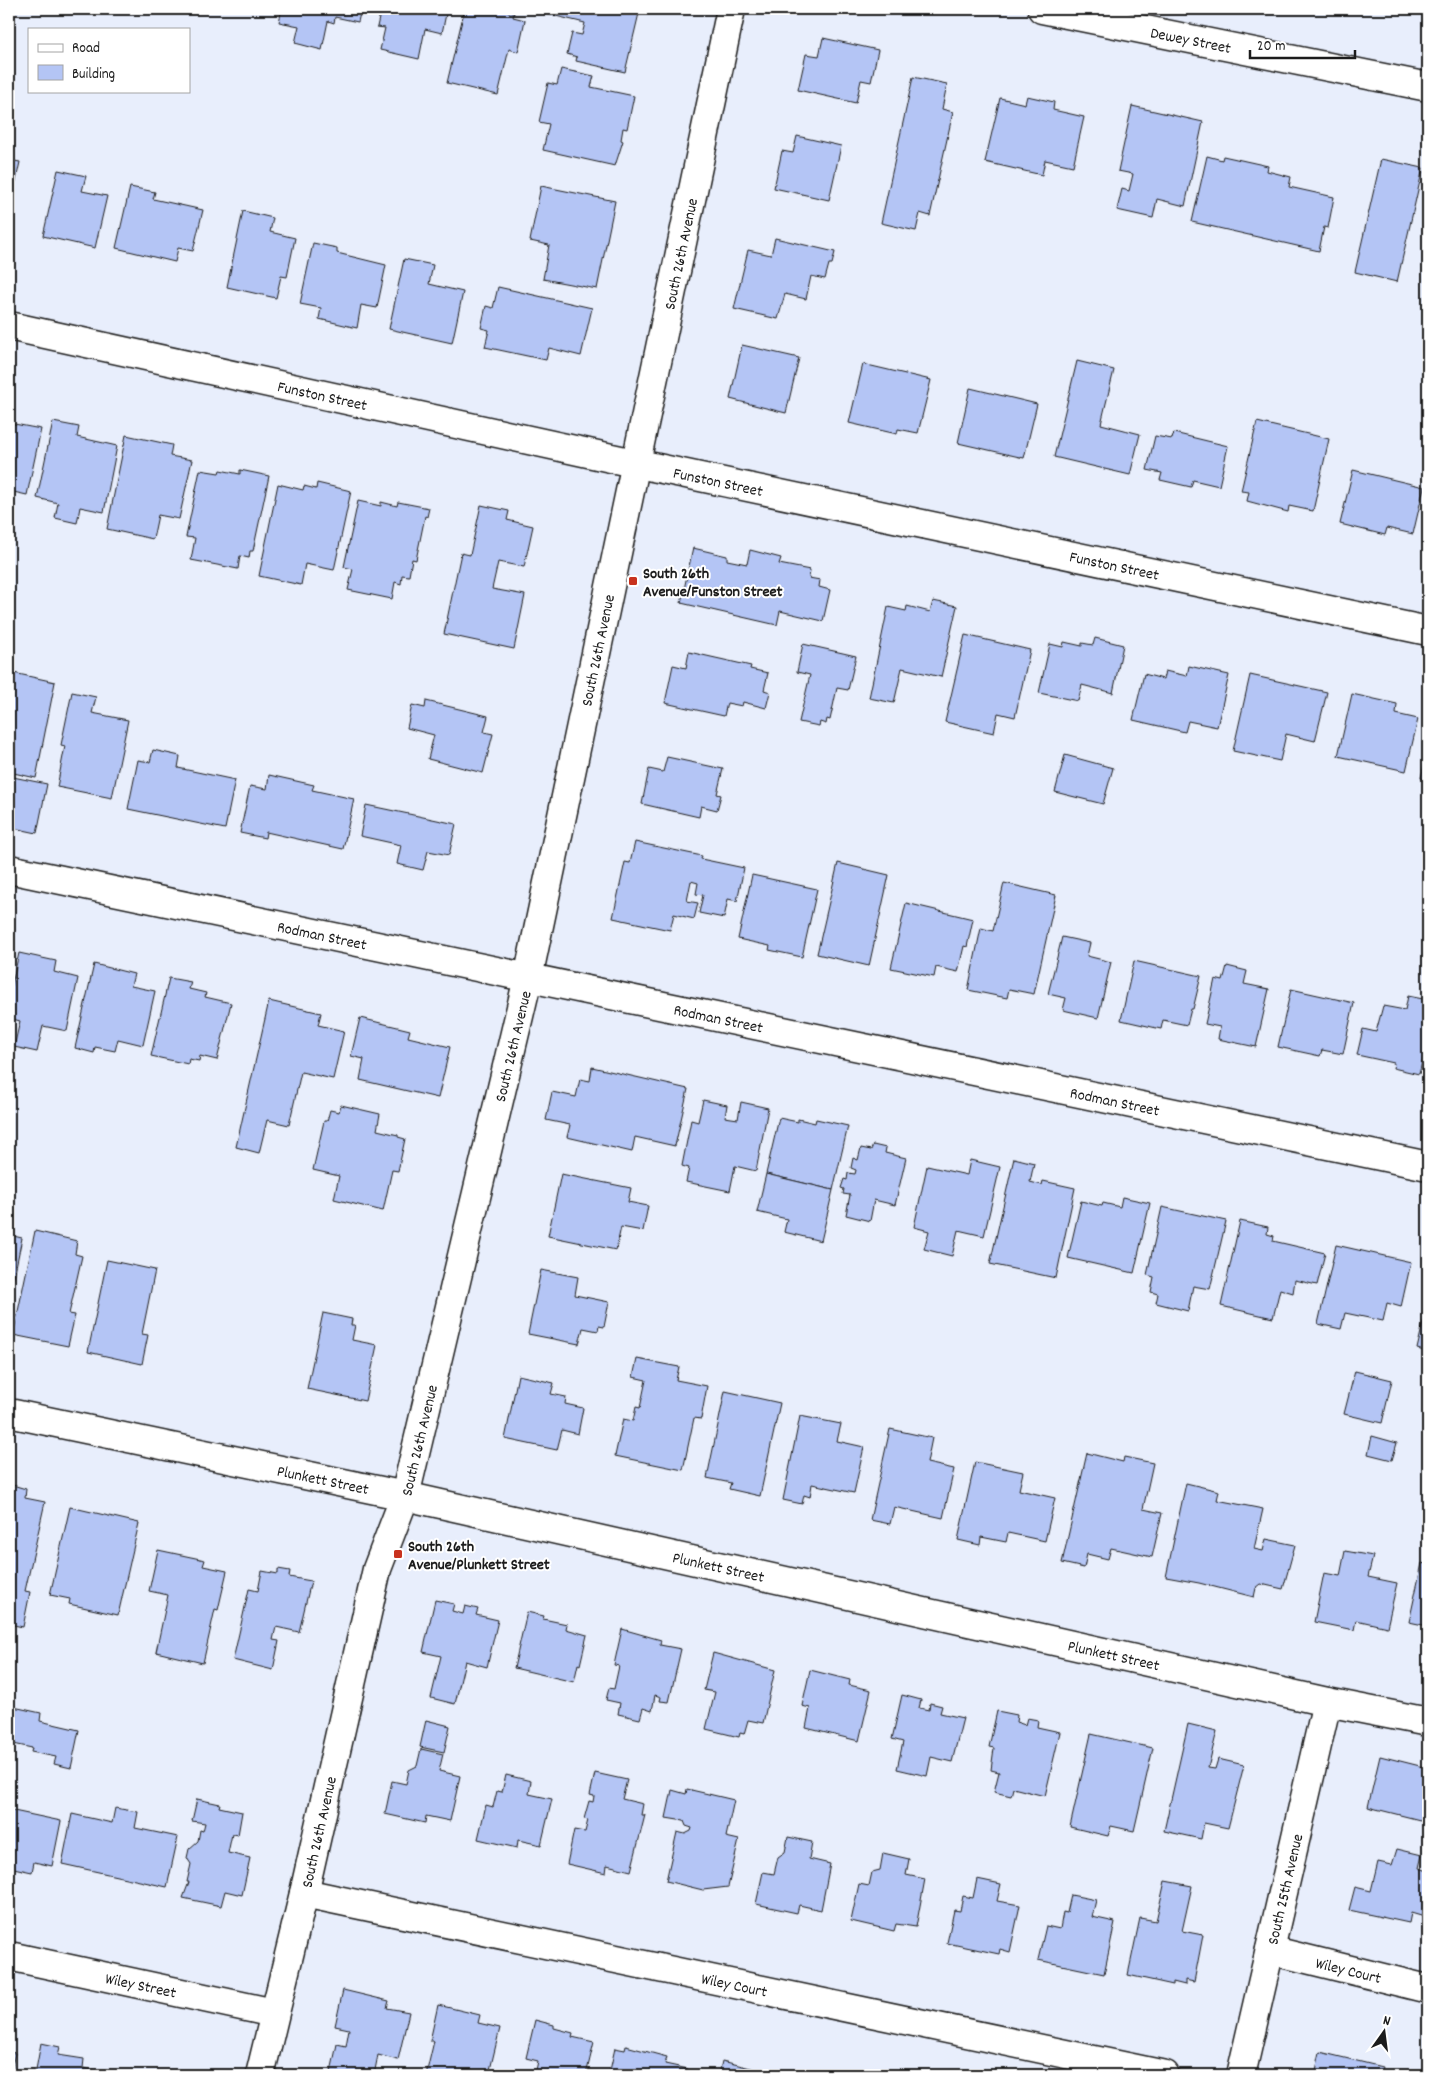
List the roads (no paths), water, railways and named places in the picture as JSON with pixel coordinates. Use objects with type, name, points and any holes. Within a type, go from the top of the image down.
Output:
[{"type":"street","name":"South 26th Avenue","points":[[260,2075],[304,1893],[377,1569],[404,1496],[528,978],[634,463],[731,9]]},
{"type":"street","name":"Dewey Street","points":[[1042,9],[1428,87]]},
{"type":"street","name":"Funston Street","points":[[9,326],[634,463],[1428,631]]},
{"type":"street","name":"Rodman Street","points":[[9,869],[1428,1166]]},
{"type":"street","name":"Plunkett Street","points":[[9,1413],[404,1496],[1327,1702],[1428,1722]]},
{"type":"street","name":"South 25th Avenue","points":[[1241,2075],[1327,1702]]},
{"type":"street","name":"Wiley Court","points":[[304,1893],[1166,2075]]},
{"type":"street","name":"Wiley Court","points":[[1270,1950],[1428,1989]]},
{"type":"street","name":"Wiley Street","points":[[9,1956],[274,2013]]},
{"type":"place","name":"South 26th Avenue/Funston Street","points":[[633,581]]},
{"type":"place","name":"South 26th Avenue/Plunkett Street","points":[[398,1554]]}]
